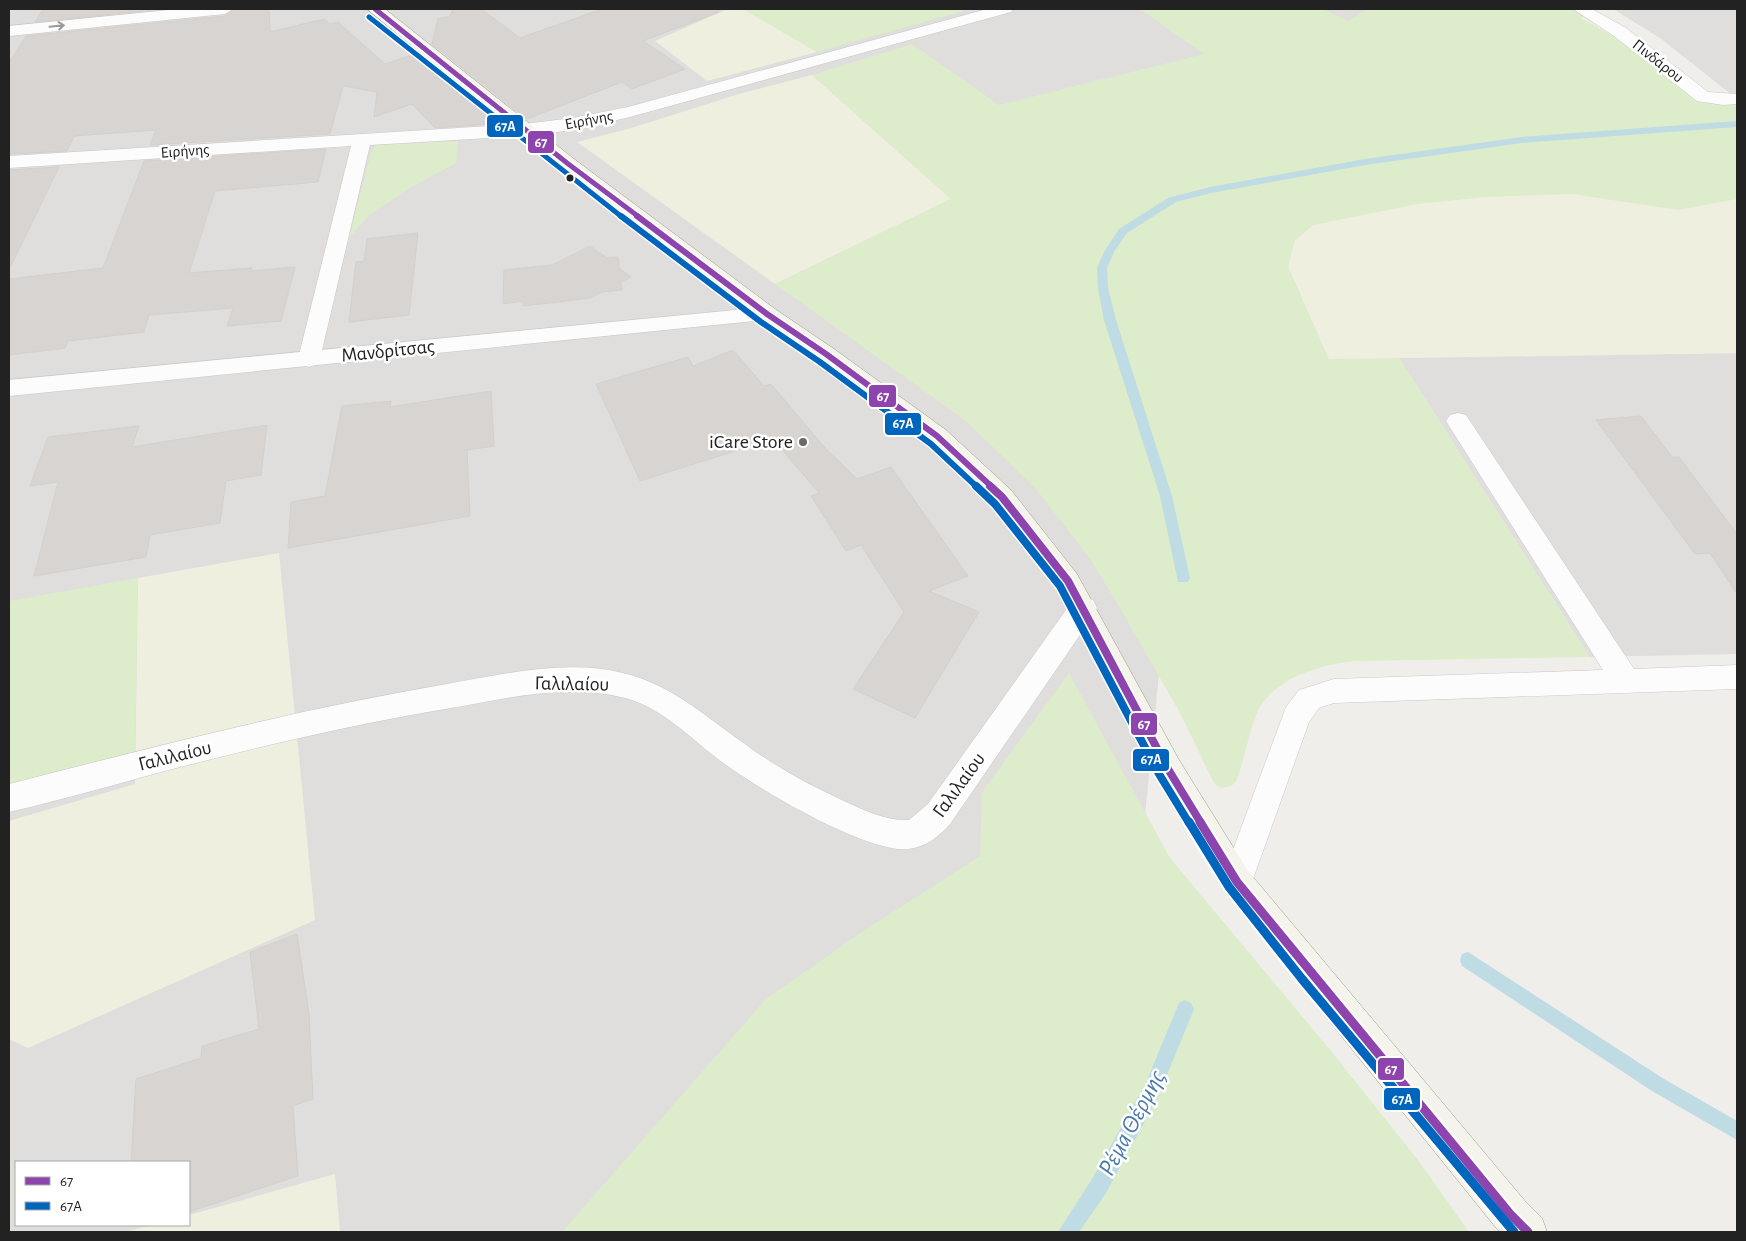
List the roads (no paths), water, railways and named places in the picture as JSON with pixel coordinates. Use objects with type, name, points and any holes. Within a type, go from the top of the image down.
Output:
[{"type":"main road","points":[[375,9],[524,130],[768,314],[826,354],[937,436],[978,473],[1022,520],[1068,581],[1168,769],[1199,823],[1237,882],[1520,1227]]},
{"type":"street","points":[[9,30],[225,9]]},
{"type":"street","name":"Ειρήνης","points":[[9,162],[524,130],[573,124],[647,107],[1006,9]]},
{"type":"street","name":"Πινδάρου","points":[[1581,9],[1620,32],[1703,97],[1713,100],[1737,99]]},
{"type":"street","points":[[309,359],[362,140]]},
{"type":"street","name":"Μανδρίτσας","points":[[9,388],[768,314]]},
{"type":"street","points":[[1458,421],[1626,681]]},
{"type":"street","name":"Γαλιλαίου","points":[[9,798],[277,730],[360,712],[479,690],[570,680],[622,685],[661,700],[734,753],[800,795],[868,826],[906,834],[929,826],[939,814],[1083,608]]},
{"type":"street","points":[[1237,882],[1293,725],[1309,699],[1334,691],[1737,677]]},
{"type":"waterway","points":[[1183,578],[1166,496],[1110,320],[1103,288],[1102,268],[1109,252],[1123,231],[1172,200],[1210,190],[1365,162],[1522,140],[1737,124]]},
{"type":"waterway","points":[[1468,960],[1658,1085],[1737,1131]]},
{"type":"waterway","name":"Ρέμα Θέρμης","points":[[1068,1232],[1099,1186],[1152,1091],[1185,1009]]},
{"type":"place","name":"iCare Store","points":[[803,442]]}]
